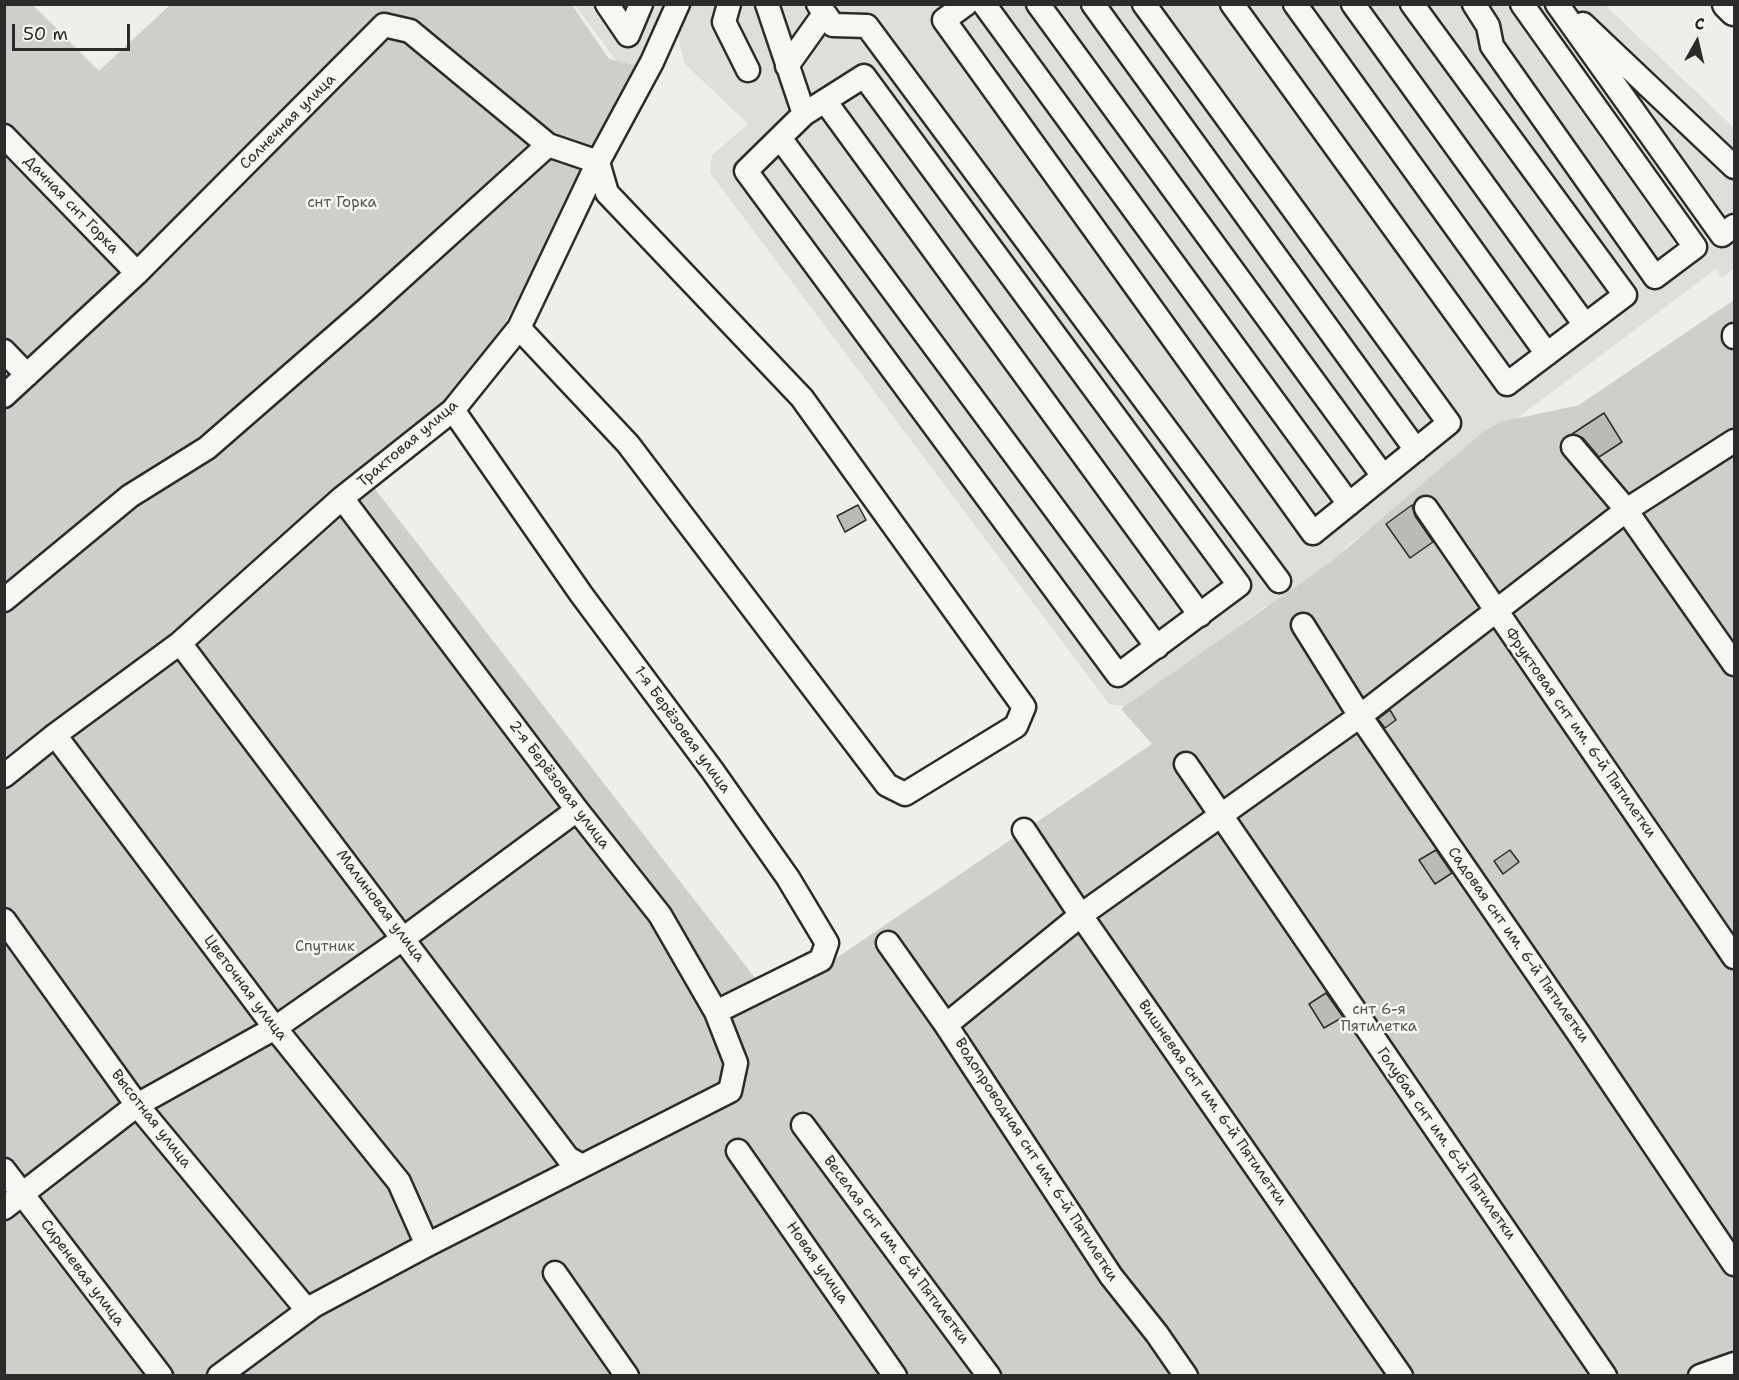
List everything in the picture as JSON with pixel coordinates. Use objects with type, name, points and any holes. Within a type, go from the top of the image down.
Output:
[{"type":"main road","points":[[1726,4],[1734,11]]},
{"type":"street","points":[[607,4],[628,35],[641,4]]},
{"type":"street","name":"Трактовая улица","points":[[4,776],[55,735],[180,643],[342,498],[453,410],[519,328],[598,162],[652,62],[678,4]]},
{"type":"street","points":[[729,4],[724,22],[748,70]]},
{"type":"street","points":[[766,4],[804,114]]},
{"type":"street","points":[[966,4],[945,20],[1313,533],[1449,423],[1144,4]]},
{"type":"street","points":[[984,4],[1349,504]]},
{"type":"street","points":[[1038,4],[1383,476]]},
{"type":"street","points":[[1093,4],[1416,450]]},
{"type":"street","points":[[1232,4],[1507,384],[1625,294],[1412,4]]},
{"type":"street","points":[[1295,4],[1547,354]]},
{"type":"street","points":[[1353,4],[1585,325]]},
{"type":"street","points":[[1474,4],[1488,26],[1492,46],[1655,277],[1695,247],[1522,4]]},
{"type":"street","points":[[1557,4],[1722,236],[1734,226]]},
{"type":"street","points":[[1563,4],[1734,167]]},
{"type":"street","points":[[788,66],[821,9],[833,25],[867,26],[1279,580]]},
{"type":"street","name":"Солнечная улица","points":[[4,396],[137,273],[384,25],[410,31],[548,145],[598,162]]},
{"type":"street","points":[[864,76],[1239,585],[1119,675],[746,171],[804,114],[825,101],[864,76]]},
{"type":"street","points":[[825,101],[1200,615]]},
{"type":"street","name":"Дачная снт Горка","points":[[4,136],[137,273]]},
{"type":"street","points":[[780,138],[1157,647]]},
{"type":"street","points":[[4,600],[130,496],[207,448],[369,307],[548,145]]},
{"type":"street","points":[[519,328],[628,444],[887,785],[905,794],[1016,726],[1024,707],[802,398],[607,193],[598,162]]},
{"type":"street","points":[[4,351],[27,375]]},
{"type":"street","name":"1-я Берёзовая улица","points":[[453,410],[581,594],[712,770],[788,878],[827,943],[821,960],[716,1012]]},
{"type":"street","points":[[946,1024],[1081,915],[1360,716],[1628,509],[1734,441]]},
{"type":"street","points":[[1574,447],[1628,509],[1628,513],[1734,664]]},
{"type":"street","name":"2-я Берёзовая улица","points":[[342,498],[577,810],[660,915],[716,1012],[736,1064],[730,1091],[582,1166]]},
{"type":"street","name":"Фруктовая снт им. 6-й Пятилетки","points":[[1426,508],[1734,957]]},
{"type":"street","name":"Садовая снт им. 6-й Пятилетки","points":[[1303,625],[1360,716],[1734,1264]]},
{"type":"street","name":"Малиновая улица","points":[[180,643],[568,1158],[582,1166]]},
{"type":"street","name":"Цветочная улица","points":[[55,735],[275,1028],[399,1182],[427,1245]]},
{"type":"street","name":"Голубая снт им. 6-й Пятилетки","points":[[1186,764],[1605,1376]]},
{"type":"street","points":[[4,1208],[137,1106],[275,1028],[404,938],[577,810]]},
{"type":"street","name":"Вишневая снт им. 6-й Пятилетки","points":[[1024,830],[1401,1376]]},
{"type":"street","name":"Высотная улица","points":[[4,920],[137,1106],[307,1310]]},
{"type":"street","name":"Водопроводная снт им. 6-й Пятилетки","points":[[888,943],[946,1024],[1111,1276],[1157,1334],[1186,1376]]},
{"type":"street","name":"Веселая снт им. 6-й Пятилетки","points":[[803,1125],[989,1376]]},
{"type":"street","name":"Новая улица","points":[[738,1151],[895,1376]]},
{"type":"street","points":[[219,1376],[307,1310],[427,1245],[582,1166]]},
{"type":"street","name":"Сиреневая улица","points":[[4,1170],[160,1376]]},
{"type":"street","points":[[555,1273],[627,1376]]},
{"type":"street","points":[[1700,1376],[1734,1364]]},
{"type":"shaded area","points":[[575,5],[1605,5],[1734,128],[1734,268],[1722,278],[1716,269],[1344,548],[1348,555],[1288,610],[1265,606],[1134,708],[1109,704],[710,173],[712,155],[748,124],[684,63],[672,21],[637,89]]},
{"type":"green space","points":[[171,4],[572,5],[609,59],[638,66],[461,409],[375,489],[773,1001],[1152,744],[1121,709],[1331,562],[1484,431],[1500,422],[1579,405],[1734,300],[1734,1375],[5,1376],[5,5],[33,5],[99,71]]},
{"type":"building","points":[[1604,413],[1622,442],[1599,457],[1583,438],[1572,434]]},
{"type":"building","points":[[858,505],[866,520],[845,532],[837,516]]},
{"type":"building","points":[[1412,505],[1415,516],[1433,542],[1410,558],[1386,524]]},
{"type":"building","points":[[1390,710],[1396,720],[1385,728],[1378,719]]},
{"type":"building","points":[[1436,850],[1452,873],[1435,884],[1419,860]]},
{"type":"building","points":[[1510,850],[1519,862],[1503,874],[1494,861]]},
{"type":"building","points":[[1326,993],[1343,1017],[1324,1028],[1309,1004]]},
{"type":"park label","name":"снт Горка","points":[[342,203]]},
{"type":"park label","name":"Спутник","points":[[325,947]]},
{"type":"park label","name":"снт 6-я Пятилетка","points":[[1379,1018]]}]
